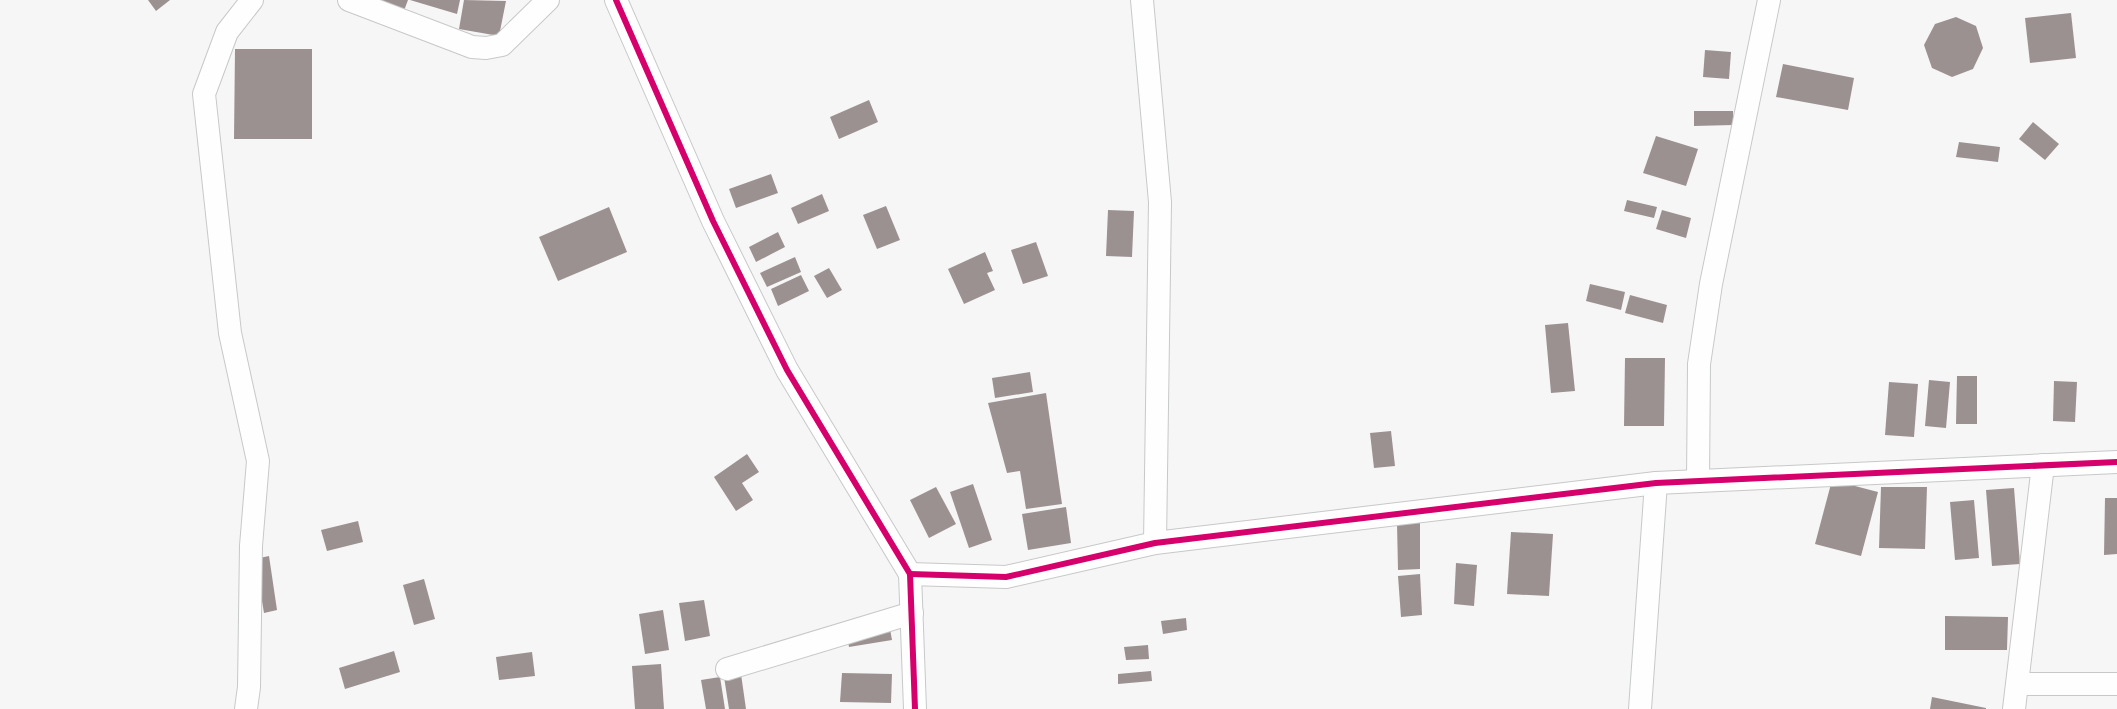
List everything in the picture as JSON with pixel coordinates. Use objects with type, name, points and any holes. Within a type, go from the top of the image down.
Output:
[{"type":"street","points":[[246,709],[249,687],[251,546],[258,461],[230,333],[204,94],[227,32],[252,0]]},
{"type":"street","points":[[349,0],[472,47],[486,48],[502,45],[548,0]]},
{"type":"street","points":[[616,0],[713,221],[787,370],[910,574],[915,709]]},
{"type":"street","points":[[1142,0],[1160,202],[1155,543]]},
{"type":"street","points":[[1698,481],[1699,364],[1711,284],[1769,0]]},
{"type":"street","points":[[910,574],[1006,578],[1155,543],[1656,483],[2117,462]]},
{"type":"street","points":[[2014,709],[2043,465]]},
{"type":"street","points":[[1640,709],[1656,483]]},
{"type":"street","points":[[726,669],[912,613]]},
{"type":"street","points":[[2018,684],[2117,684]]},
{"type":"building","points":[[148,0],[170,0],[156,11]]},
{"type":"building","points":[[354,0],[408,0],[402,16]]},
{"type":"building","points":[[410,0],[460,0],[457,14]]},
{"type":"building","points":[[464,0],[506,1],[499,36],[459,29]]},
{"type":"building","points":[[2071,13],[2076,58],[2030,63],[2025,18]]},
{"type":"building","points":[[1956,17],[1976,26],[1983,48],[1973,69],[1952,77],[1932,68],[1924,45],[1935,24]]},
{"type":"building","points":[[235,49],[312,49],[312,139],[234,139]]},
{"type":"building","points":[[1705,50],[1731,52],[1729,79],[1703,77]]},
{"type":"building","points":[[1783,64],[1854,78],[1848,110],[1776,97]]},
{"type":"building","points":[[869,100],[878,122],[839,139],[830,117]]},
{"type":"building","points":[[1694,111],[1733,111],[1733,125],[1694,126]]},
{"type":"building","points":[[2033,122],[2059,144],[2045,160],[2019,139]]},
{"type":"building","points":[[1656,136],[1698,149],[1686,186],[1643,173]]},
{"type":"building","points":[[1959,142],[2000,147],[1998,162],[1956,157]]},
{"type":"building","points":[[771,174],[778,193],[736,208],[729,189]]},
{"type":"building","points":[[822,194],[829,211],[798,224],[791,208]]},
{"type":"building","points":[[1627,200],[1657,207],[1654,218],[1624,211]]},
{"type":"building","points":[[886,206],[900,240],[877,249],[863,215]]},
{"type":"building","points":[[609,207],[627,252],[558,281],[539,237]]},
{"type":"building","points":[[1108,210],[1134,211],[1132,257],[1106,256]]},
{"type":"building","points":[[1662,210],[1691,218],[1686,238],[1656,229]]},
{"type":"building","points":[[778,232],[785,247],[756,262],[749,247]]},
{"type":"building","points":[[1036,242],[1048,276],[1023,284],[1011,250]]},
{"type":"building","points":[[985,252],[993,271],[987,273],[995,290],[964,304],[948,269]]},
{"type":"building","points":[[795,257],[801,272],[767,287],[760,273]]},
{"type":"building","points":[[829,268],[842,290],[827,298],[814,276]]},
{"type":"building","points":[[801,275],[809,291],[778,306],[771,289]]},
{"type":"building","points":[[1590,284],[1625,292],[1621,310],[1586,301]]},
{"type":"building","points":[[1630,295],[1667,305],[1663,323],[1625,313]]},
{"type":"building","points":[[1568,323],[1575,391],[1551,393],[1545,325]]},
{"type":"building","points":[[1625,358],[1665,358],[1664,426],[1624,426]]},
{"type":"building","points":[[1030,372],[1033,392],[995,398],[992,378]]},
{"type":"building","points":[[1957,376],[1977,376],[1977,424],[1956,424]]},
{"type":"building","points":[[1929,380],[1950,382],[1946,428],[1925,426]]},
{"type":"building","points":[[2054,381],[2077,382],[2075,422],[2053,421]]},
{"type":"building","points":[[1889,382],[1918,384],[1914,437],[1885,435]]},
{"type":"building","points":[[1046,393],[1062,504],[1026,509],[1020,471],[1007,473],[988,403]]},
{"type":"building","points":[[1391,431],[1395,466],[1374,468],[1370,433]]},
{"type":"building","points":[[747,454],[759,472],[742,483],[753,500],[736,511],[714,477]]},
{"type":"building","points":[[1832,480],[1878,492],[1861,556],[1815,544]]},
{"type":"building","points":[[973,484],[992,540],[969,548],[950,492]]},
{"type":"building","points":[[936,487],[956,524],[929,538],[910,500]]},
{"type":"building","points":[[1881,487],[1927,487],[1925,549],[1879,548]]},
{"type":"building","points":[[2014,488],[2020,564],[1992,566],[1986,490]]},
{"type":"building","points":[[2105,498],[2117,498],[2117,554],[2104,555]]},
{"type":"building","points":[[1974,500],[1979,558],[1955,560],[1950,502]]},
{"type":"building","points":[[1066,507],[1071,543],[1028,550],[1022,514]]},
{"type":"building","points":[[358,521],[363,542],[327,551],[321,530]]},
{"type":"building","points":[[1397,523],[1420,523],[1420,569],[1398,570]]},
{"type":"building","points":[[1511,532],[1553,534],[1549,596],[1507,594]]},
{"type":"building","points":[[269,556],[277,610],[264,613],[255,559]]},
{"type":"building","points":[[1456,563],[1477,565],[1474,606],[1454,604]]},
{"type":"building","points":[[1420,574],[1422,615],[1401,617],[1398,576]]},
{"type":"building","points":[[424,579],[435,619],[414,625],[403,585]]},
{"type":"building","points":[[704,600],[710,636],[685,641],[679,603]]},
{"type":"building","points":[[663,610],[669,650],[645,654],[639,614]]},
{"type":"building","points":[[1945,616],[2008,617],[2007,650],[1945,650]]},
{"type":"building","points":[[888,618],[892,640],[849,647],[845,626]]},
{"type":"building","points":[[1186,618],[1187,630],[1163,634],[1161,621]]},
{"type":"building","points":[[1148,645],[1149,659],[1126,660],[1124,647]]},
{"type":"building","points":[[394,651],[400,672],[345,689],[339,668]]},
{"type":"building","points":[[532,652],[535,676],[499,680],[496,657]]},
{"type":"building","points":[[661,664],[664,709],[635,709],[632,666]]},
{"type":"building","points":[[1151,671],[1152,681],[1118,684],[1118,674]]},
{"type":"building","points":[[842,673],[892,674],[891,703],[840,702]]},
{"type":"building","points":[[741,674],[746,709],[729,709],[724,677]]},
{"type":"building","points":[[720,677],[725,709],[706,709],[701,680]]},
{"type":"building","points":[[1932,697],[1986,708],[1986,709],[1930,709]]},
{"type":"cycle path","points":[[616,0],[713,221],[787,370],[910,574],[915,709]]},
{"type":"cycle path","points":[[910,574],[1006,577],[1155,543],[1656,483],[2117,462]]}]
